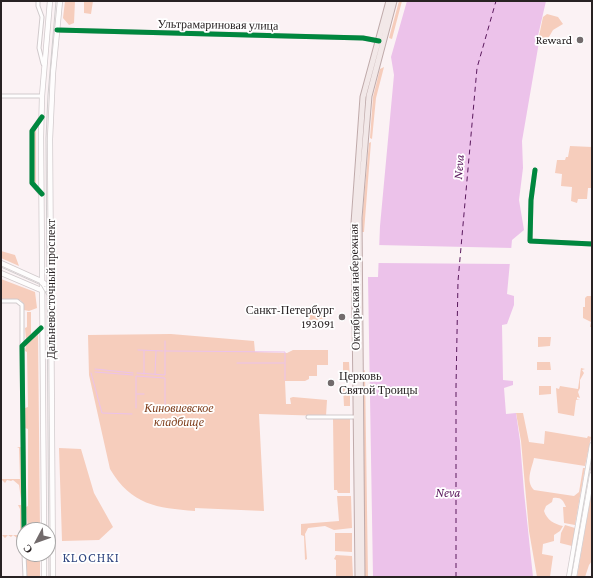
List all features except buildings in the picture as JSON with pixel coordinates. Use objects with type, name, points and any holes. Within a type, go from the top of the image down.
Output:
[{"type":"main road","name":"Дальневосточный проспект","points":[[44,522],[41,328],[42,96],[50,1]]},
{"type":"main road","name":"Дальневосточный проспект","points":[[52,577],[51,107],[60,1]]},
{"type":"main road","name":"Октябрьская набережная","points":[[358,577],[354,223],[363,97],[389,1]]},
{"type":"main road","name":"Октябрьская набережная","points":[[362,577],[359,218],[369,96],[394,1]]},
{"type":"main road","points":[[1,263],[41,281],[51,288]]},
{"type":"main road","points":[[1,273],[41,290],[51,288]]},
{"type":"main road","points":[[569,577],[592,445]]},
{"type":"main road","points":[[574,577],[592,475]]},
{"type":"main road","points":[[43,497],[52,498]]},
{"type":"main road","points":[[44,562],[44,577]]},
{"type":"street","points":[[38,1],[38,6],[42,17],[39,48],[44,66]]},
{"type":"street","name":"Ультрамариновая улица","points":[[57,30],[363,38],[379,42]]},
{"type":"street","points":[[1,96],[42,96]]},
{"type":"street","points":[[42,116],[32,131],[32,183],[42,194]]},
{"type":"street","points":[[535,170],[530,241],[592,244]]},
{"type":"street","points":[[1,301],[19,302],[22,305],[24,522]]},
{"type":"street","points":[[22,346],[41,328]]},
{"type":"street","points":[[308,416],[355,417]]},
{"type":"street","points":[[24,562],[25,577]]},
{"type":"green space","points":[[65,1],[75,1],[74,23],[69,25],[63,18]]},
{"type":"green space","points":[[84,1],[93,1],[91,14],[84,13]]},
{"type":"green space","points":[[399,1],[402,1],[392,39],[389,38]]},
{"type":"green space","points":[[547,14],[558,17],[563,24],[553,30],[546,42],[538,41],[543,17]]},
{"type":"green space","points":[[384,67],[376,98],[372,139],[370,138],[373,97],[380,69]]},
{"type":"green space","points":[[36,125],[36,188],[33,183],[33,130]]},
{"type":"green space","points":[[371,142],[364,232],[361,232],[369,143]]},
{"type":"green space","points":[[570,146],[592,147],[592,188],[588,188],[587,199],[578,199],[577,203],[571,201],[572,187],[561,186],[562,174],[555,173],[557,160],[565,160],[566,157],[568,157]]},
{"type":"green space","points":[[1,251],[15,255],[19,266],[1,258]]},
{"type":"green space","points":[[1,279],[35,292],[37,308],[29,311],[24,310],[24,304],[20,300],[1,299]]},
{"type":"green space","points":[[587,296],[592,296],[592,327],[590,327],[591,322],[583,318],[583,307],[585,307],[585,298]]},
{"type":"green space","points":[[316,309],[323,309],[323,312],[326,312],[326,319],[318,319],[317,322],[309,323],[308,315],[315,315]]},
{"type":"green space","points":[[27,312],[31,312],[31,334],[26,340],[25,328],[27,327]]},
{"type":"green space","points":[[38,333],[40,522],[27,522],[26,507],[28,506],[28,429],[25,428],[25,408],[28,407],[26,345]]},
{"type":"green space","name":"Киновиевское кладбище","points":[[171,334],[254,341],[255,352],[287,353],[293,350],[328,350],[328,365],[317,365],[317,376],[309,376],[309,379],[305,381],[285,381],[286,404],[291,404],[290,398],[293,397],[327,400],[326,416],[259,414],[264,511],[195,508],[195,511],[157,506],[136,497],[127,490],[118,481],[110,469],[89,375],[88,335]]},
{"type":"green space","points":[[538,337],[551,337],[550,346],[538,347]]},
{"type":"green space","points":[[343,362],[349,362],[350,381],[343,380]]},
{"type":"green space","points":[[537,362],[550,362],[551,370],[537,370]]},
{"type":"green space","points":[[581,368],[585,369],[582,370],[584,373],[580,380],[580,388],[578,392],[580,398],[577,397],[577,399],[580,399],[576,400],[574,416],[558,413],[556,388],[559,389],[560,386],[578,389]]},
{"type":"green space","points":[[365,370],[368,577],[365,577],[362,372]]},
{"type":"green space","points":[[539,386],[551,386],[551,394],[539,395]]},
{"type":"green space","points":[[343,387],[350,387],[350,406],[344,406]]},
{"type":"green space","points":[[516,413],[523,413],[529,442],[544,444],[545,431],[587,438],[588,436],[591,437],[585,466],[534,458],[530,483],[534,490],[574,496],[579,492],[583,468],[585,468],[575,525],[564,523],[563,507],[566,507],[560,499],[553,498],[552,502],[546,506],[544,511],[551,521],[563,526],[560,531],[554,535],[554,541],[543,544],[542,554],[553,556],[550,577],[537,577],[529,531],[521,441]]},
{"type":"green space","points":[[350,418],[350,493],[338,493],[337,490],[334,490],[333,419]]},
{"type":"green space","points":[[17,447],[21,447],[21,499],[19,485],[13,480],[7,480],[5,483],[1,479],[20,479],[19,448]]},
{"type":"green space","points":[[59,448],[81,449],[94,493],[113,527],[99,540],[62,541]]},
{"type":"green space","points":[[592,489],[592,561],[585,577],[577,577]]},
{"type":"green space","points":[[337,496],[351,496],[352,528],[334,530],[325,526],[308,528],[305,534],[307,559],[305,560],[304,536],[301,535],[301,524],[339,521]]},
{"type":"green space","points":[[18,505],[21,505],[20,522],[20,509]]},
{"type":"green space","points":[[565,525],[575,528],[572,546],[560,543],[561,533]]},
{"type":"green space","points":[[335,533],[352,533],[352,552],[335,551]]},
{"type":"green space","points":[[336,555],[352,556],[353,577],[336,577],[336,560],[334,559]]},
{"type":"green space","points":[[26,562],[40,562],[40,577],[26,577]]},
{"type":"water","name":"Neva","points":[[407,1],[546,1],[537,40],[539,42],[522,141],[523,168],[519,200],[524,230],[512,240],[507,294],[514,296],[514,305],[507,324],[502,325],[503,380],[513,381],[513,385],[504,388],[506,414],[516,413],[533,577],[373,577],[368,277],[378,277],[380,226],[394,75],[391,57]]},
{"type":"pier","points":[[377,245],[513,248],[512,264],[376,263]]},
{"type":"waterway","points":[[137,373],[165,375],[165,341]]},
{"type":"waterway","points":[[138,350],[163,351]]},
{"type":"waterway","points":[[144,351],[144,374]]},
{"type":"waterway","points":[[155,374],[156,351]]},
{"type":"waterway","points":[[165,351],[285,352],[285,380]]},
{"type":"waterway","points":[[237,363],[284,363]]},
{"type":"waterway","points":[[95,369],[133,373]]},
{"type":"waterway","points":[[95,372],[133,375]]},
{"type":"waterway","points":[[91,373],[102,413],[132,414]]},
{"type":"waterway","points":[[136,408],[136,376],[165,378],[165,410]]},
{"type":"waterway","points":[[137,394],[144,394]]},
{"type":"ferry route","points":[[456,577],[456,387],[458,281],[477,68],[496,1]]},
{"type":"tram line","points":[[49,577],[46,138],[56,1]]},
{"type":"tram line","points":[[1,267],[41,285],[47,295]]},
{"type":"tram line","points":[[571,577],[592,455]]},
{"type":"cycle path","points":[[57,30],[363,38],[379,41]]},
{"type":"cycle path","points":[[42,117],[32,131],[32,183],[42,194]]},
{"type":"cycle path","points":[[535,170],[531,200],[530,241],[592,244]]},
{"type":"cycle path","points":[[24,522],[22,346],[41,328]]},
{"type":"place","name":"Reward","points":[[580,40]]},
{"type":"place","name":"Санкт-Петербург 193091","points":[[342,317]]},
{"type":"place","name":"Церковь Святой Троицы","points":[[331,383]]},
{"type":"district","name":"KLOCHKI","points":[[91,558]]}]
